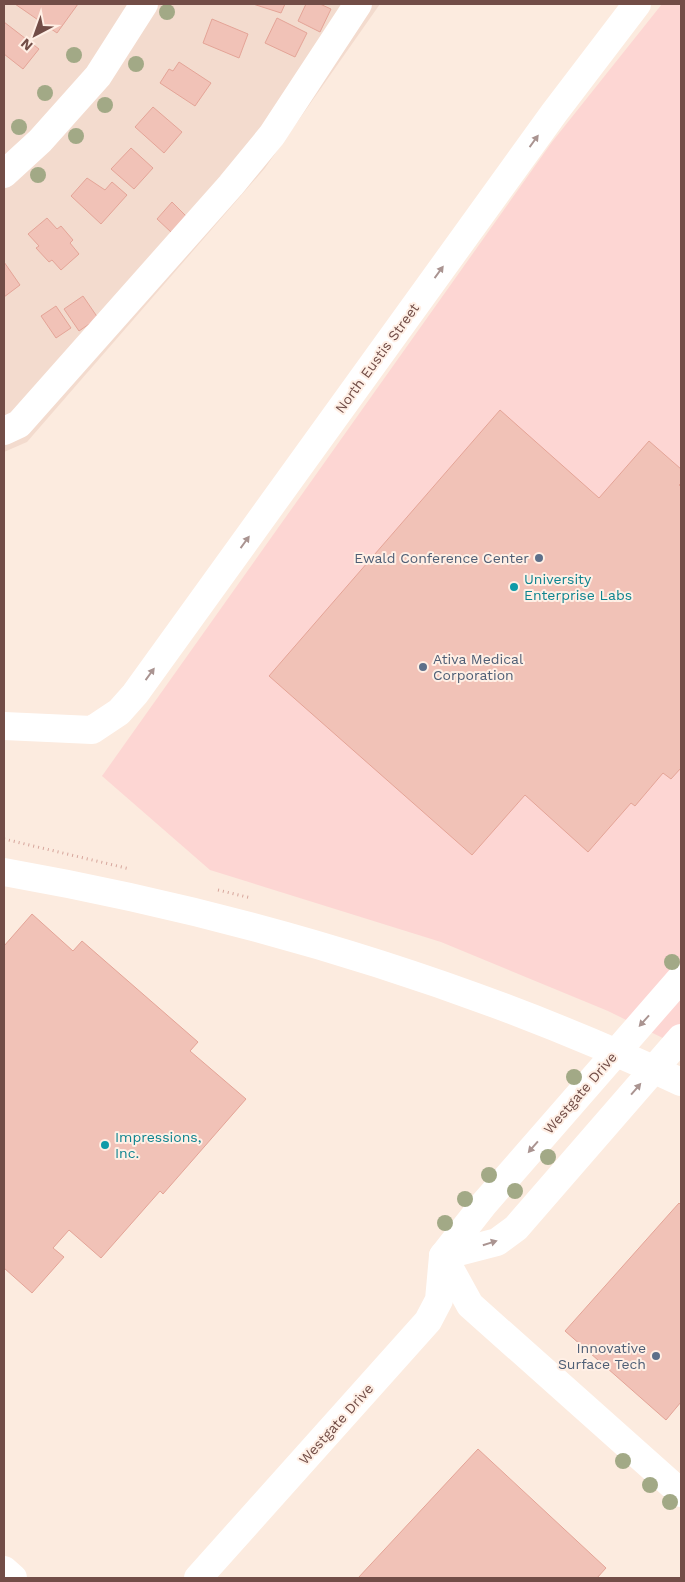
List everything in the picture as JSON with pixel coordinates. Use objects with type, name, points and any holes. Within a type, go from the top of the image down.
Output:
[{"type":"street","points":[[4,174],[40,141],[98,76],[144,4]]},
{"type":"street","points":[[4,431],[19,424],[231,185],[272,135],[358,4]]},
{"type":"street","name":"North Eustis Street","points":[[4,726],[92,730],[119,712],[135,694],[554,113],[637,4]]},
{"type":"street","points":[[4,872],[139,899],[323,948],[466,995],[616,1052],[681,1082]]},
{"type":"street","name":"Westgate Drive","points":[[198,1578],[428,1321],[439,1300],[443,1256],[483,1205],[681,978]]},
{"type":"street","points":[[681,1038],[516,1228],[497,1242],[443,1256],[470,1305],[681,1493]]},
{"type":"street","points":[[4,1570],[13,1578]]},
{"type":"shaded area","points":[[4,4],[380,4],[265,168],[27,442],[4,452]]},
{"type":"shaded area","points":[[662,4],[681,4],[681,1047],[608,1011],[441,942],[210,870],[102,776],[552,142]]},
{"type":"building","points":[[15,4],[78,4],[57,33]]},
{"type":"building","points":[[253,4],[285,4],[281,13]]},
{"type":"building","points":[[306,4],[320,4],[331,9],[320,32],[298,21]]},
{"type":"building","points":[[277,18],[307,33],[295,57],[265,43]]},
{"type":"building","points":[[212,19],[248,34],[239,58],[203,43]]},
{"type":"building","points":[[4,22],[39,49],[23,69],[4,54]]},
{"type":"building","points":[[179,62],[211,83],[195,106],[160,83],[169,69],[173,71]]},
{"type":"building","points":[[153,107],[182,132],[164,153],[135,127]]},
{"type":"building","points":[[131,148],[153,168],[134,189],[111,169]]},
{"type":"building","points":[[87,178],[105,190],[112,182],[127,195],[101,224],[71,196]]},
{"type":"building","points":[[172,202],[187,217],[172,233],[157,219]]},
{"type":"building","points":[[47,218],[57,229],[61,226],[73,240],[70,243],[79,254],[61,270],[52,260],[49,262],[36,248],[39,246],[28,234]]},
{"type":"building","points":[[4,262],[20,285],[4,297]]},
{"type":"building","points":[[83,296],[98,318],[79,331],[64,309]]},
{"type":"building","points":[[56,306],[71,328],[56,338],[41,316]]},
{"type":"building","name":"University Enterprise Labs","points":[[500,410],[599,498],[649,441],[681,469],[681,483],[679,485],[681,487],[681,768],[671,779],[663,773],[635,806],[631,803],[588,852],[525,795],[472,855],[269,676]]},
{"type":"building","name":"Impressions, Inc.","points":[[32,914],[73,951],[82,941],[198,1042],[190,1051],[246,1099],[163,1194],[160,1191],[101,1258],[69,1230],[53,1248],[64,1257],[32,1293],[4,1268],[4,946]]},
{"type":"building","points":[[679,1203],[681,1205],[681,1402],[666,1420],[565,1331]]},
{"type":"building","points":[[478,1449],[606,1568],[597,1578],[358,1578]]},
{"type":"place","name":"Ewald Conference Center","points":[[539,558]]},
{"type":"place","name":"University Enterprise Labs","points":[[514,587]]},
{"type":"place","name":"Ativa Medical Corporation","points":[[423,667]]},
{"type":"place","name":"Impressions, Inc.","points":[[105,1145]]},
{"type":"place","name":"Innovative Surface Tech","points":[[656,1356]]}]
